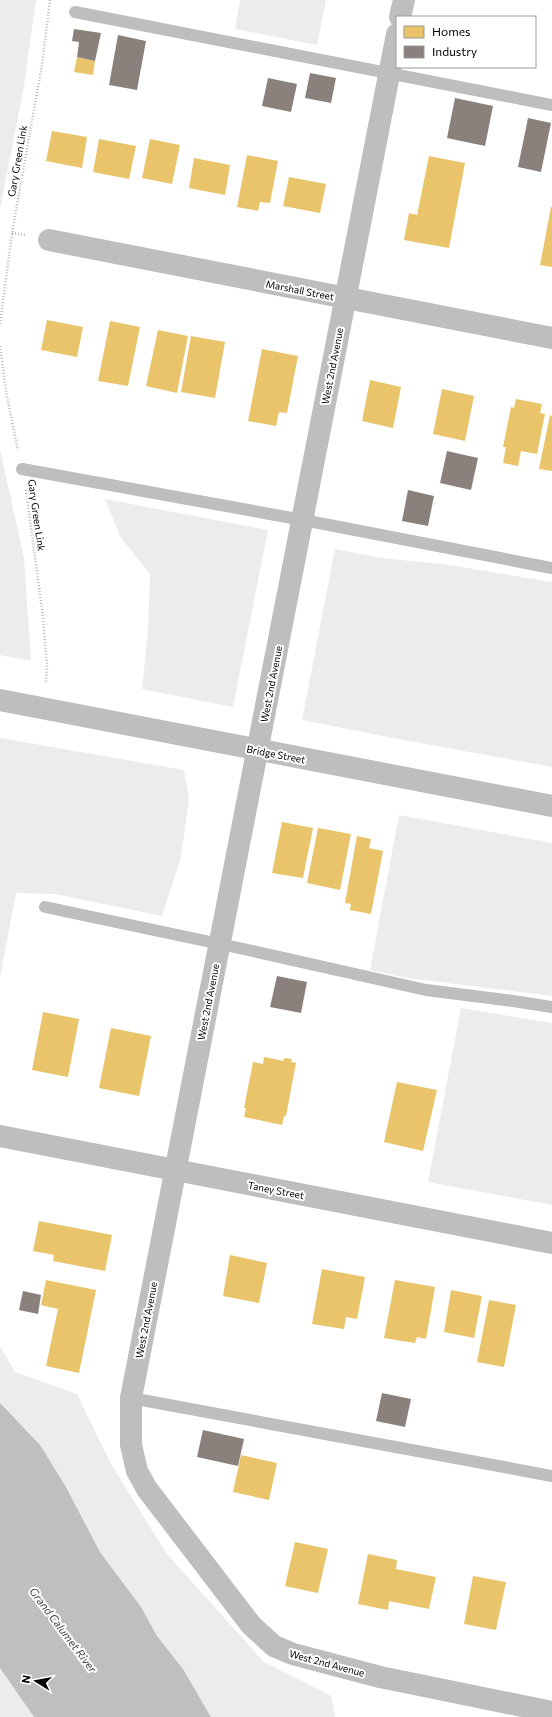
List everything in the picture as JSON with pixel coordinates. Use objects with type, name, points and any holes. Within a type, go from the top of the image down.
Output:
[{"type":"street","points":[[400,16],[404,0]]},
{"type":"street","name":"West 2nd Avenue","points":[[396,40],[131,1398],[131,1445],[137,1471],[147,1489],[251,1625],[274,1646],[293,1654],[380,1677],[552,1712]]},
{"type":"street","name":"Marshall Street","points":[[40,238],[552,338]]},
{"type":"street","name":"Bridge Street","points":[[0,700],[552,806]]},
{"type":"street","name":"Taney Street","points":[[0,1136],[552,1243]]},
{"type":"lane","points":[[75,12],[552,105]]},
{"type":"lane","points":[[22,469],[303,520],[552,568]]},
{"type":"lane","points":[[45,907],[253,951],[426,990],[552,1007]]},
{"type":"lane","points":[[131,1398],[552,1476]]},
{"type":"path","name":"Gary Green Link","points":[[0,324],[12,233],[42,65],[50,0]]},
{"type":"path","points":[[12,233],[40,238]]},
{"type":"path","name":"Gary Green Link","points":[[0,346],[6,397],[22,469],[43,617],[47,665],[45,689]]},
{"type":"shaded area","points":[[0,0],[36,0],[24,86],[0,209]]},
{"type":"shaded area","points":[[240,0],[326,0],[317,45],[235,29]]},
{"type":"shaded area","points":[[0,450],[24,558],[31,661],[0,655]]},
{"type":"shaded area","points":[[105,499],[268,530],[233,707],[142,689],[148,631],[150,574],[121,538]]},
{"type":"shaded area","points":[[335,549],[381,558],[450,565],[552,582],[552,767],[302,720]]},
{"type":"shaded area","points":[[0,738],[184,770],[189,798],[181,857],[162,916],[55,894],[16,893],[0,978]]},
{"type":"shaded area","points":[[399,815],[552,843],[552,996],[407,978],[370,970]]},
{"type":"shaded area","points":[[461,1008],[552,1023],[552,1205],[428,1182]]},
{"type":"shaded area","points":[[0,1346],[15,1372],[77,1394],[110,1462],[166,1553],[264,1662],[331,1696],[335,1717],[211,1717],[183,1669],[157,1636],[140,1607],[100,1552],[66,1487],[0,1403]]},
{"type":"shaded area","points":[[0,1668],[34,1717],[0,1717]]},
{"type":"water","name":"Grand Calumet River","points":[[0,1403],[40,1445],[66,1487],[100,1552],[141,1607],[157,1636],[183,1669],[211,1717],[34,1717],[0,1668]]},
{"type":"building: Homes","points":[[77,57],[95,61],[93,75],[74,72]]},
{"type":"building: Homes","points":[[52,131],[87,137],[82,168],[46,161]]},
{"type":"building: Homes","points":[[99,139],[136,146],[129,179],[93,172]]},
{"type":"building: Homes","points":[[150,139],[180,145],[172,184],[142,178]]},
{"type":"building: Homes","points":[[247,155],[278,161],[270,203],[260,202],[258,211],[237,207]]},
{"type":"building: Homes","points":[[429,156],[465,163],[449,248],[404,240],[409,213],[417,215]]},
{"type":"building: Homes","points":[[194,158],[230,165],[225,195],[189,188]]},
{"type":"building: Homes","points":[[289,177],[326,184],[320,213],[283,206]]},
{"type":"building: Homes","points":[[552,207],[552,267],[540,265]]},
{"type":"building: Homes","points":[[47,320],[83,327],[77,357],[41,350]]},
{"type":"building: Homes","points":[[110,321],[140,327],[128,386],[98,381]]},
{"type":"building: Homes","points":[[158,330],[188,336],[177,393],[146,386]]},
{"type":"building: Homes","points":[[191,336],[225,342],[215,398],[181,392]]},
{"type":"building: Homes","points":[[262,349],[298,356],[287,413],[279,412],[276,426],[248,421]]},
{"type":"building: Homes","points":[[370,380],[401,387],[393,428],[362,421]]},
{"type":"building: Homes","points":[[442,389],[474,396],[465,441],[433,434]]},
{"type":"building: Homes","points":[[516,399],[542,404],[540,413],[545,414],[537,454],[521,451],[518,466],[503,463],[506,447],[503,447],[511,407],[514,408]]},
{"type":"building: Homes","points":[[550,415],[552,416],[552,471],[539,469]]},
{"type":"building: Homes","points":[[282,822],[313,828],[303,878],[272,873]]},
{"type":"building: Homes","points":[[318,828],[351,834],[340,890],[307,883]]},
{"type":"building: Homes","points":[[357,836],[371,839],[369,848],[383,851],[371,914],[350,910],[351,904],[345,903]]},
{"type":"building: Homes","points":[[43,1012],[79,1019],[68,1077],[32,1070]]},
{"type":"building: Homes","points":[[111,1028],[151,1036],[139,1096],[99,1088]]},
{"type":"building: Homes","points":[[264,1057],[284,1061],[284,1058],[292,1059],[291,1062],[296,1063],[286,1116],[284,1116],[282,1125],[244,1117],[246,1108],[244,1108],[253,1062],[263,1064]]},
{"type":"building: Homes","points":[[397,1082],[437,1090],[423,1151],[384,1142]]},
{"type":"building: Homes","points":[[39,1221],[112,1235],[105,1271],[53,1261],[54,1255],[33,1251]]},
{"type":"building: Homes","points":[[230,1255],[267,1263],[259,1303],[223,1296]]},
{"type":"building: Homes","points":[[322,1269],[365,1277],[357,1319],[346,1317],[344,1329],[312,1324]]},
{"type":"building: Homes","points":[[46,1280],[96,1290],[79,1373],[46,1366],[58,1309],[41,1305]]},
{"type":"building: Homes","points":[[395,1280],[435,1287],[426,1339],[417,1337],[415,1343],[384,1338]]},
{"type":"building: Homes","points":[[451,1290],[482,1296],[474,1338],[444,1332]]},
{"type":"building: Homes","points":[[489,1300],[516,1305],[504,1367],[477,1362]]},
{"type":"building: Homes","points":[[241,1455],[277,1463],[269,1500],[233,1492]]},
{"type":"building: Homes","points":[[295,1542],[328,1549],[318,1593],[285,1586]]},
{"type":"building: Homes","points":[[368,1554],[397,1560],[396,1569],[436,1577],[429,1609],[389,1601],[388,1610],[358,1604]]},
{"type":"building: Homes","points":[[473,1576],[506,1582],[496,1630],[464,1624]]},
{"type":"building: Industry","points":[[74,29],[101,33],[95,61],[77,57],[79,42],[72,41]]},
{"type":"building: Industry","points":[[118,35],[146,41],[137,90],[109,85]]},
{"type":"building: Industry","points":[[310,73],[336,78],[331,103],[305,98]]},
{"type":"building: Industry","points":[[268,78],[297,84],[291,112],[262,106]]},
{"type":"building: Industry","points":[[455,98],[493,106],[485,146],[447,138]]},
{"type":"building: Industry","points":[[528,118],[551,123],[541,172],[518,167]]},
{"type":"building: Industry","points":[[447,451],[478,458],[471,490],[440,483]]},
{"type":"building: Industry","points":[[408,490],[434,496],[428,526],[402,521]]},
{"type":"building: Industry","points":[[277,976],[307,982],[301,1013],[270,1007]]},
{"type":"building: Industry","points":[[23,1291],[41,1295],[38,1314],[19,1310]]},
{"type":"building: Industry","points":[[382,1393],[411,1399],[405,1427],[376,1421]]},
{"type":"building: Industry","points":[[203,1430],[244,1439],[238,1466],[197,1457]]}]
